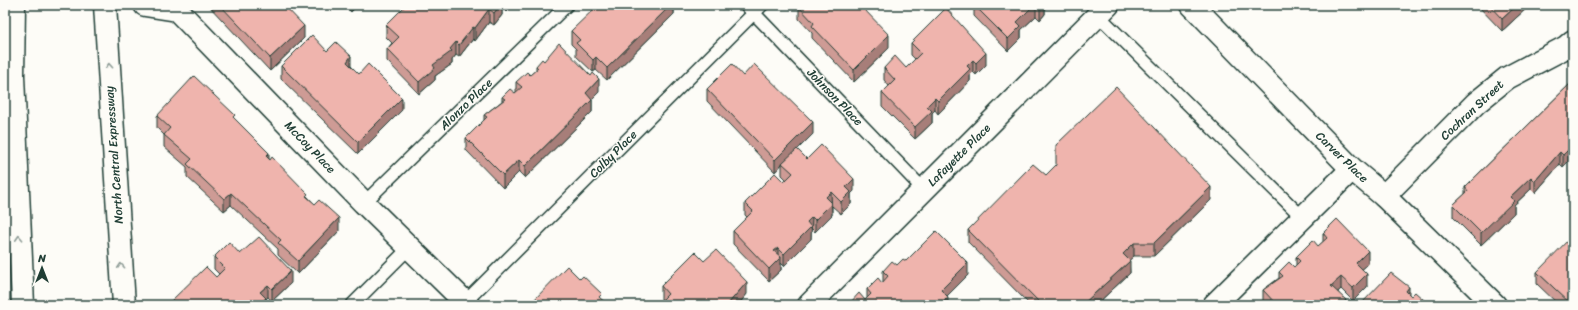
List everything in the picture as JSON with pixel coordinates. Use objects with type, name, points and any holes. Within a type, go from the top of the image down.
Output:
[{"type":"main road","points":[[14,5],[13,76],[23,305]]},
{"type":"main road","name":"North Central Expressway","points":[[105,5],[124,305]]},
{"type":"main road","name":"McCoy Place","points":[[145,5],[177,10],[364,203],[466,304]]},
{"type":"main road","name":"Carver Place","points":[[1192,5],[1352,169],[1384,196],[1495,305]]},
{"type":"main road","name":"Lafayette Place","points":[[809,305],[1103,10]]},
{"type":"main road","name":"Cochran Street","points":[[1384,196],[1476,103],[1507,78],[1566,47],[1573,41]]},
{"type":"main road","points":[[1214,305],[1352,169]]},
{"type":"lane","name":"Alonzo Place","points":[[364,203],[567,5]]},
{"type":"lane","name":"Johnson Place","points":[[754,8],[924,190]]},
{"type":"lane","name":"Colby Place","points":[[466,304],[754,8]]},
{"type":"lane","points":[[1103,10],[1302,217]]},
{"type":"lane","points":[[352,305],[409,248]]},
{"type":"building","points":[[220,5],[284,5],[304,26],[270,58]]},
{"type":"building","points":[[406,5],[500,5],[494,13],[489,9],[475,28],[473,27],[459,45],[456,42],[450,49],[452,51],[433,65],[435,68],[419,82],[387,49],[399,37],[386,25]]},
{"type":"building","points":[[598,5],[671,5],[607,68],[596,57],[593,60],[576,43],[580,40],[571,31]]},
{"type":"building","points":[[801,5],[860,5],[889,35],[854,70],[812,26],[814,23],[799,7]]},
{"type":"building","points":[[974,5],[1034,5],[1017,22],[1021,26],[1008,39]]},
{"type":"building","points":[[1489,5],[1517,5],[1502,19]]},
{"type":"building","points":[[946,8],[986,53],[976,63],[973,60],[967,66],[970,69],[938,101],[935,98],[927,106],[932,111],[915,127],[882,93],[895,80],[884,68],[895,56],[906,68],[921,53],[911,43]]},
{"type":"building","points":[[312,35],[327,51],[336,42],[351,56],[347,62],[359,74],[368,64],[402,98],[358,142],[281,66]]},
{"type":"building","points":[[559,43],[591,76],[593,73],[599,79],[586,93],[592,100],[525,166],[519,160],[503,175],[466,138],[487,117],[484,115],[505,99],[502,97],[510,89],[515,93],[522,87],[516,82],[527,72],[530,75],[538,68],[536,66],[542,59],[544,61]]},
{"type":"building","points":[[732,64],[743,76],[754,64],[813,122],[775,160],[707,89]]},
{"type":"building","points":[[194,76],[235,115],[233,117],[269,153],[266,156],[270,160],[272,157],[308,194],[306,196],[315,204],[319,200],[339,218],[298,261],[278,243],[281,240],[231,193],[224,199],[187,164],[192,159],[164,135],[170,128],[157,116]]},
{"type":"building","points":[[1573,81],[1573,139],[1571,141],[1573,145],[1563,155],[1560,152],[1535,181],[1531,177],[1510,197],[1514,201],[1481,233],[1453,205],[1468,191],[1465,187]]},
{"type":"building","points":[[1116,87],[1211,187],[1154,243],[1134,243],[1123,254],[1130,261],[1082,305],[1042,305],[968,230],[1033,164],[1046,175],[1056,165],[1056,145]]},
{"type":"building","points":[[821,145],[854,179],[846,187],[851,192],[841,202],[831,192],[826,197],[832,203],[815,220],[812,217],[807,222],[811,227],[784,254],[778,248],[774,251],[781,257],[769,269],[733,231],[753,211],[745,203],[775,173],[784,182],[793,173],[782,163],[797,149],[807,159]]},
{"type":"building","points":[[1337,219],[1368,251],[1356,263],[1367,274],[1353,288],[1341,277],[1331,286],[1346,300],[1341,305],[1277,305],[1263,290],[1283,276],[1279,272],[1289,262],[1294,267],[1300,261],[1296,257],[1313,240],[1318,246],[1327,238],[1323,233]]},
{"type":"building","points":[[936,231],[968,263],[941,290],[948,297],[941,305],[851,305],[850,303],[859,293],[865,300],[871,294],[867,289],[878,278],[882,283],[888,276],[883,271],[892,261],[897,265],[903,259],[906,261]]},
{"type":"building","points":[[1573,235],[1573,305],[1572,305],[1537,272]]},
{"type":"building","points":[[259,237],[291,271],[272,289],[268,285],[260,292],[266,298],[258,305],[171,305],[169,303],[206,267],[216,277],[225,268],[214,257],[229,242],[240,254]]},
{"type":"building","points":[[716,250],[747,282],[727,305],[657,305],[668,294],[661,286],[695,252],[704,261]]},
{"type":"building","points":[[567,266],[580,279],[583,276],[602,294],[599,297],[608,305],[532,305],[531,303]]},
{"type":"building","points":[[1391,273],[1409,287],[1406,291],[1411,296],[1415,292],[1424,300],[1421,304],[1422,305],[1360,305]]},
{"type":"building","points":[[409,301],[413,305],[405,305]]}]
